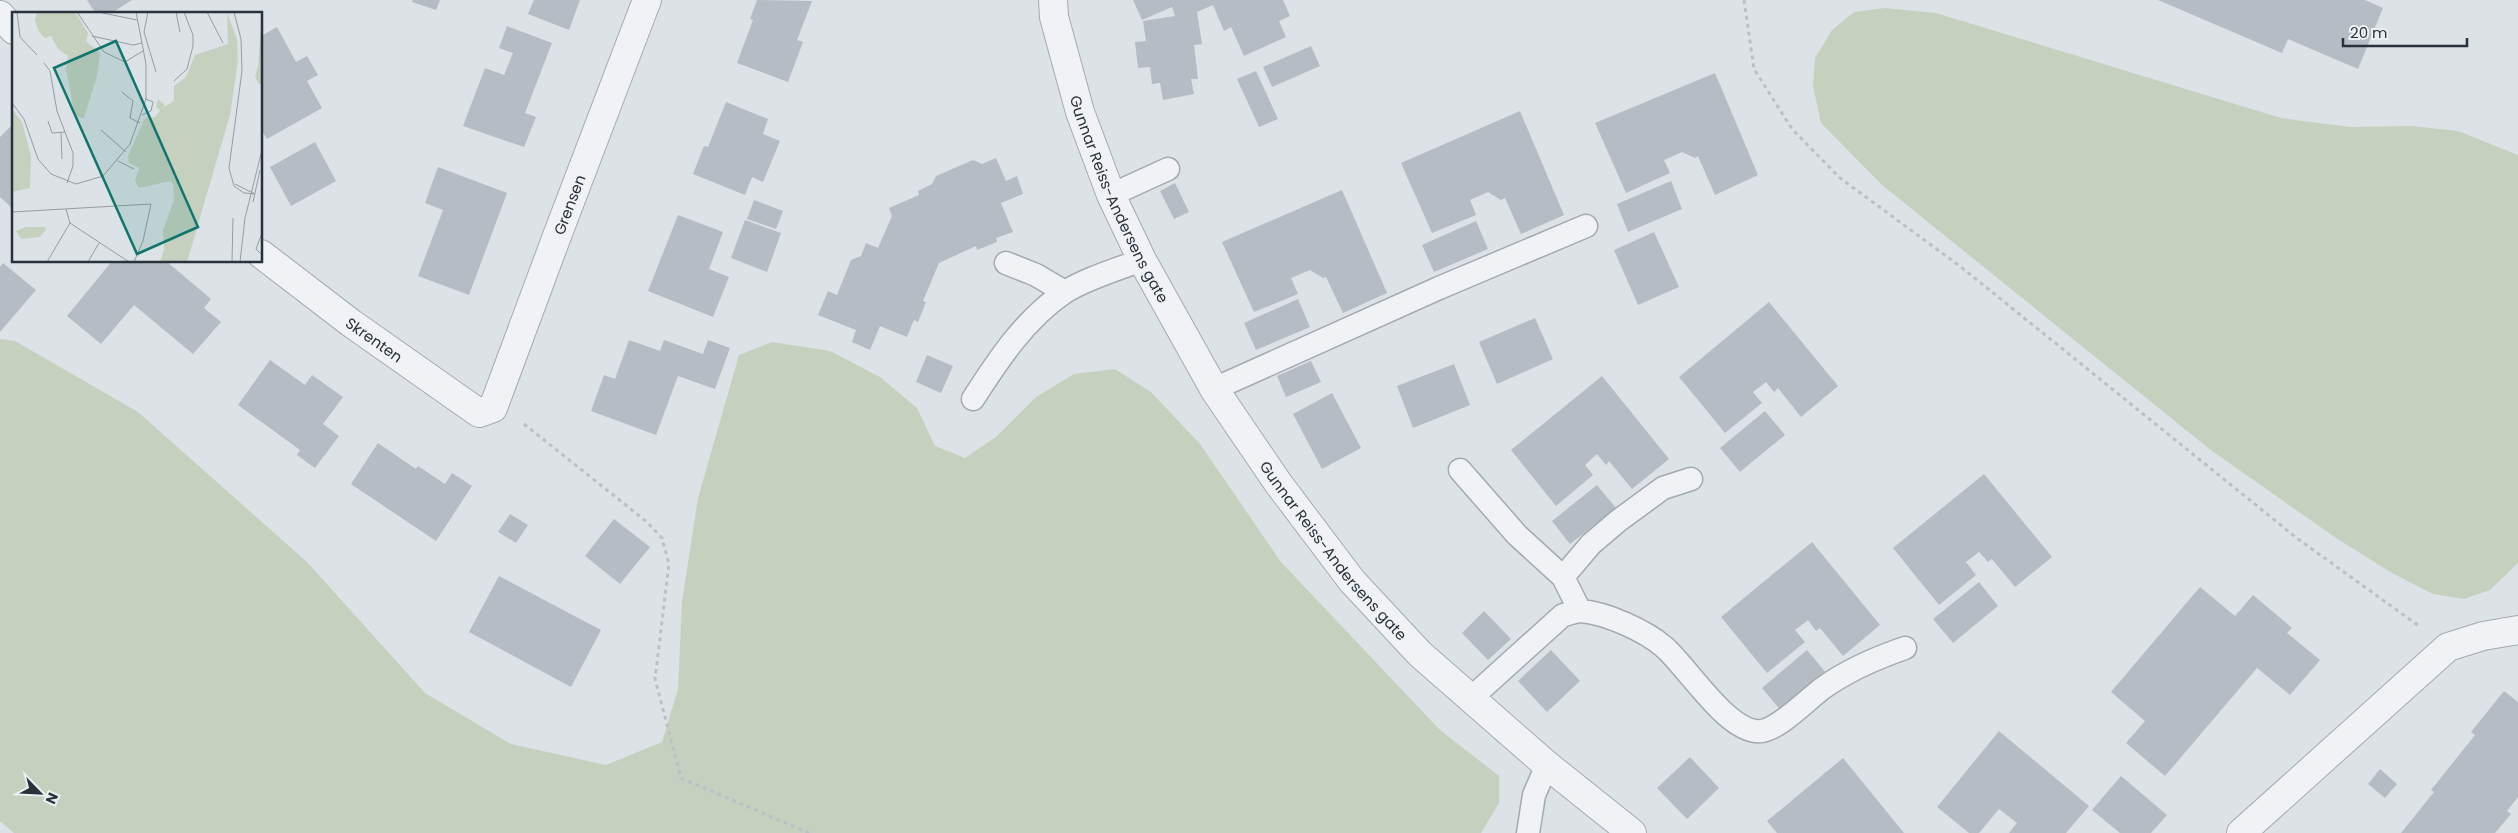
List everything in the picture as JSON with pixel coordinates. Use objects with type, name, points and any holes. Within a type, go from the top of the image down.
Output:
[{"type":"street","name":"Grensen","points":[[494,408],[556,236],[647,0]]},
{"type":"street","name":"Gunnar Reiss-Andersens gate","points":[[1053,0],[1054,16],[1080,112],[1111,195],[1142,260],[1214,388],[1278,483],[1352,581],[1420,654],[1547,765],[1632,833]]},
{"type":"street","points":[[0,15],[12,28]]},
{"type":"street","name":"Skrenten","points":[[262,255],[350,323],[479,413],[494,408]]},
{"type":"street","points":[[2241,833],[2448,647],[2483,636],[2518,630]]},
{"type":"lane","points":[[1111,195],[1168,169]]},
{"type":"lane","points":[[1214,388],[1439,288],[1586,226]]},
{"type":"lane","points":[[973,399],[997,361],[1030,322],[1065,292],[1142,260]]},
{"type":"lane","points":[[1006,263],[1036,275],[1065,292]]},
{"type":"lane","points":[[1460,470],[1517,534],[1563,576],[1580,611]]},
{"type":"lane","points":[[1563,576],[1591,544],[1624,516],[1663,488],[1690,479]]},
{"type":"lane","points":[[1470,699],[1563,615],[1580,611],[1606,617],[1647,634],[1665,647],[1724,713],[1752,731],[1772,728],[1824,688],[1852,670],[1904,648]]},
{"type":"lane","points":[[1528,833],[1534,795],[1547,765]]},
{"type":"path","points":[[1744,0],[1754,69],[1792,129],[1840,178],[1962,267],[2298,538],[2448,647]]},
{"type":"path","points":[[494,408],[523,424],[546,440],[647,522],[662,538],[669,564],[655,679],[680,778],[809,833]]},
{"type":"green space","points":[[1885,8],[1936,13],[2281,118],[2350,127],[2412,126],[2458,131],[2518,155],[2518,563],[2490,590],[2464,599],[2433,594],[2392,573],[2336,538],[2212,451],[1882,185],[1821,123],[1813,86],[1815,58],[1832,30],[1854,12]]},
{"type":"green space","points":[[0,339],[15,341],[138,412],[307,562],[425,693],[511,744],[606,765],[662,742],[678,689],[682,602],[698,498],[739,355],[772,342],[830,351],[880,377],[917,408],[935,446],[965,458],[996,437],[1036,397],[1074,374],[1115,369],[1151,392],[1200,444],[1281,562],[1440,730],[1499,776],[1499,803],[1481,833],[14,833],[0,821]]},
{"type":"building","points":[[87,0],[132,0],[113,12],[95,12]]},
{"type":"building","points":[[413,0],[440,0],[436,10],[412,2]]},
{"type":"building","points":[[534,0],[580,0],[569,30],[528,14]]},
{"type":"building","points":[[757,0],[812,1],[797,40],[803,42],[788,82],[737,63],[753,20],[750,19]]},
{"type":"building","points":[[1133,0],[1283,0],[1290,16],[1279,21],[1286,37],[1244,56],[1231,27],[1224,31],[1213,5],[1197,12],[1202,44],[1194,45],[1198,79],[1191,79],[1194,94],[1163,100],[1160,83],[1152,84],[1150,67],[1138,68],[1135,42],[1146,41],[1143,21],[1175,16],[1172,7],[1142,20]]},
{"type":"building","points":[[2158,0],[2365,0],[2383,8],[2358,69],[2288,39],[2282,53]]},
{"type":"building","points":[[507,26],[552,43],[525,113],[536,117],[524,147],[463,126],[485,68],[504,75],[513,53],[499,48]]},
{"type":"building","points":[[277,27],[296,62],[307,56],[318,75],[307,81],[322,108],[267,139],[262,131],[262,35]]},
{"type":"building","points":[[1311,46],[1320,66],[1272,87],[1263,67]]},
{"type":"building","points":[[1256,71],[1278,119],[1259,127],[1237,79]]},
{"type":"building","points":[[1715,73],[1758,175],[1715,195],[1698,156],[1695,158],[1682,152],[1664,160],[1670,173],[1626,193],[1595,123]]},
{"type":"building","points":[[726,102],[768,119],[763,134],[780,141],[763,182],[752,177],[745,195],[693,174],[704,146],[708,147]]},
{"type":"building","points":[[1520,111],[1564,215],[1521,234],[1505,198],[1501,200],[1488,192],[1470,200],[1476,215],[1432,233],[1401,163]]},
{"type":"building","points":[[12,125],[12,208],[0,197],[0,137]]},
{"type":"building","points":[[315,142],[336,181],[291,206],[270,167]]},
{"type":"building","points":[[996,158],[1006,181],[1017,176],[1023,194],[1001,203],[1013,232],[996,238],[997,242],[977,250],[976,246],[939,263],[923,301],[926,302],[918,322],[914,320],[907,337],[880,326],[870,350],[852,342],[856,330],[818,315],[828,291],[837,295],[851,260],[861,256],[866,243],[878,248],[892,216],[889,208],[919,195],[918,191],[932,184],[936,176],[973,160],[982,164]]},
{"type":"building","points":[[438,167],[507,193],[469,295],[418,276],[443,210],[425,203]]},
{"type":"building","points":[[1671,181],[1682,209],[1628,232],[1617,204]]},
{"type":"building","points":[[1175,183],[1189,212],[1174,219],[1160,191]]},
{"type":"building","points":[[1342,190],[1387,293],[1343,313],[1326,277],[1323,278],[1310,270],[1291,278],[1298,294],[1254,312],[1222,242]]},
{"type":"building","points":[[754,200],[783,211],[776,229],[747,219]]},
{"type":"building","points":[[678,215],[723,232],[709,269],[729,277],[713,317],[648,291]]},
{"type":"building","points":[[745,220],[781,233],[767,272],[731,258]]},
{"type":"building","points":[[1476,221],[1488,249],[1434,272],[1422,245]]},
{"type":"building","points":[[1654,232],[1679,287],[1638,305],[1614,250]]},
{"type":"building","points":[[111,262],[167,262],[211,299],[204,308],[221,322],[193,354],[134,305],[101,344],[67,316]]},
{"type":"building","points":[[3,263],[36,290],[0,332],[0,267]]},
{"type":"building","points":[[1298,299],[1310,327],[1256,350],[1244,323]]},
{"type":"building","points":[[1769,302],[1838,386],[1801,417],[1778,388],[1774,392],[1766,382],[1753,392],[1762,403],[1725,433],[1679,377]]},
{"type":"building","points":[[1535,318],[1553,359],[1497,384],[1479,342]]},
{"type":"building","points":[[629,340],[660,351],[664,340],[703,354],[708,340],[730,348],[715,389],[678,376],[656,435],[591,411],[604,375],[615,379]]},
{"type":"building","points":[[927,355],[953,366],[941,393],[916,382]]},
{"type":"building","points":[[270,360],[305,385],[312,375],[343,397],[323,424],[339,436],[315,468],[297,455],[300,450],[238,405]]},
{"type":"building","points":[[1311,361],[1321,382],[1286,397],[1277,376]]},
{"type":"building","points":[[1454,364],[1470,405],[1413,428],[1397,386]]},
{"type":"building","points":[[1602,376],[1669,459],[1632,489],[1609,461],[1606,465],[1597,454],[1585,465],[1593,475],[1556,506],[1511,450]]},
{"type":"building","points":[[1332,393],[1361,448],[1322,469],[1293,414]]},
{"type":"building","points":[[1765,411],[1785,435],[1740,472],[1720,448]]},
{"type":"building","points":[[378,443],[416,469],[418,466],[445,484],[452,473],[472,486],[436,541],[351,484]]},
{"type":"building","points":[[1984,474],[2052,557],[2015,587],[1992,559],[1988,562],[1979,552],[1966,562],[1976,575],[1939,605],[1893,548]]},
{"type":"building","points":[[1597,485],[1616,508],[1570,544],[1552,521]]},
{"type":"building","points":[[510,514],[528,525],[516,543],[498,532]]},
{"type":"building","points":[[614,519],[650,547],[620,584],[585,556]]},
{"type":"building","points":[[1812,542],[1880,625],[1843,656],[1820,628],[1816,631],[1808,620],[1795,630],[1805,642],[1767,673],[1721,617]]},
{"type":"building","points":[[499,576],[601,630],[571,687],[469,632]]},
{"type":"building","points":[[1979,582],[1998,606],[1953,643],[1933,619]]},
{"type":"building","points":[[2200,587],[2235,616],[2253,595],[2292,628],[2287,633],[2320,660],[2290,695],[2257,668],[2165,776],[2126,743],[2145,721],[2111,692]]},
{"type":"building","points":[[1484,611],[1511,639],[1488,660],[1462,633]]},
{"type":"building","points":[[1551,650],[1580,681],[1547,712],[1518,681]]},
{"type":"building","points":[[1807,650],[1827,674],[1782,712],[1762,688]]},
{"type":"building","points":[[2504,691],[2518,702],[2518,797],[2507,811],[2511,814],[2495,833],[2401,833],[2434,792],[2431,790],[2475,735],[2471,732]]},
{"type":"building","points":[[1999,731],[2089,806],[2066,833],[2009,833],[2017,823],[1999,809],[1979,833],[1969,833],[1937,807]]},
{"type":"building","points":[[1690,757],[1719,788],[1687,819],[1657,788]]},
{"type":"building","points":[[1843,758],[1904,833],[1777,833],[1767,821]]},
{"type":"building","points":[[2380,769],[2397,784],[2385,798],[2368,784]]},
{"type":"building","points":[[2121,776],[2167,815],[2151,833],[2120,833],[2092,810]]}]
